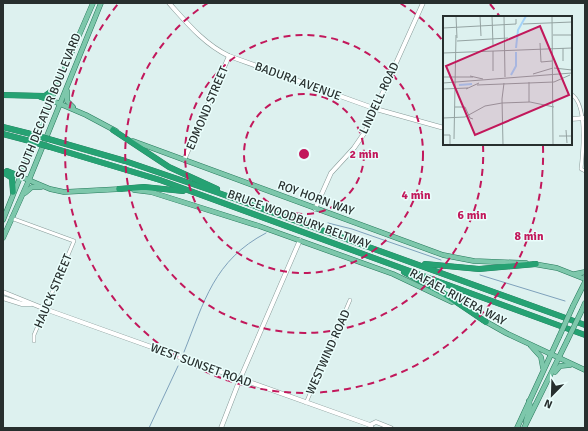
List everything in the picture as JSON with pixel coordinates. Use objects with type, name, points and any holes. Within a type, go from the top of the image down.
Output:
[{"type":"highway","points":[[3,95],[47,96],[56,88]]},
{"type":"highway","points":[[35,96],[51,100]]},
{"type":"highway","name":"BRUCE WOODBURY BELTWAY","points":[[3,127],[126,161],[416,263],[585,325]]},
{"type":"highway","points":[[113,130],[169,167],[250,204]]},
{"type":"highway","name":"BRUCE WOODBURY BELTWAY","points":[[3,134],[113,165],[207,197],[585,335]]},
{"type":"highway","points":[[3,171],[19,176]]},
{"type":"highway","points":[[3,171],[12,178],[13,192]]},
{"type":"highway","points":[[119,189],[144,186],[181,191],[207,197]]},
{"type":"highway","points":[[357,252],[424,282],[486,322]]},
{"type":"highway","points":[[416,263],[478,270],[536,264]]},
{"type":"main road","name":"SOUTH DECATUR BOULEVARD","points":[[3,220],[19,176],[93,3]]},
{"type":"main road","name":"SOUTH DECATUR BOULEVARD","points":[[3,238],[29,180],[100,3]]},
{"type":"main road","name":"BADURA AVENUE","points":[[169,3],[212,47],[229,56],[376,109],[443,128]]},
{"type":"main road","name":"LINDELL ROAD","points":[[315,209],[331,173],[354,148],[366,132],[422,3]]},
{"type":"main road","name":"EDMOND STREET","points":[[184,160],[229,56]]},
{"type":"main road","points":[[69,82],[67,96],[68,103],[86,115]]},
{"type":"main road","name":"ROY HORN WAY","points":[[51,100],[86,115],[134,141],[315,209],[456,258],[536,264],[557,268],[585,281]]},
{"type":"main road","points":[[572,119],[583,118]]},
{"type":"main road","name":"RAFAEL RIVERA WAY","points":[[19,176],[50,189],[76,192],[119,189],[151,192],[300,240],[422,287],[528,344],[585,370]]},
{"type":"main road","points":[[20,199],[32,187],[50,189]]},
{"type":"main road","points":[[221,428],[240,378],[300,240]]},
{"type":"main road","points":[[572,274],[585,272]]},
{"type":"main road","points":[[517,428],[585,281]]},
{"type":"main road","name":"WEST SUNSET ROAD","points":[[3,292],[45,309],[240,378],[371,427],[376,422],[391,428]]},
{"type":"main road","name":"WEST SUNSET ROAD","points":[[3,298],[22,304],[32,304]]},
{"type":"main road","points":[[524,428],[585,303]]},
{"type":"main road","points":[[528,344],[541,357],[542,372]]},
{"type":"main road","points":[[550,376],[561,366],[577,366]]},
{"type":"main road","points":[[526,422],[530,406],[529,401]]},
{"type":"street","points":[[572,95],[579,102],[583,118],[584,134],[581,169],[585,170]]},
{"type":"street","name":"HAUCK STREET","points":[[11,218],[74,241],[34,335],[34,341]]},
{"type":"street","name":"WESTWIND ROAD","points":[[306,403],[350,300]]},
{"type":"waterway","points":[[328,223],[352,229],[441,260]]},
{"type":"waterway","points":[[184,352],[205,299],[222,269],[248,244],[266,233]]},
{"type":"waterway","points":[[480,275],[565,301]]},
{"type":"waterway","points":[[149,428],[178,366]]}]
